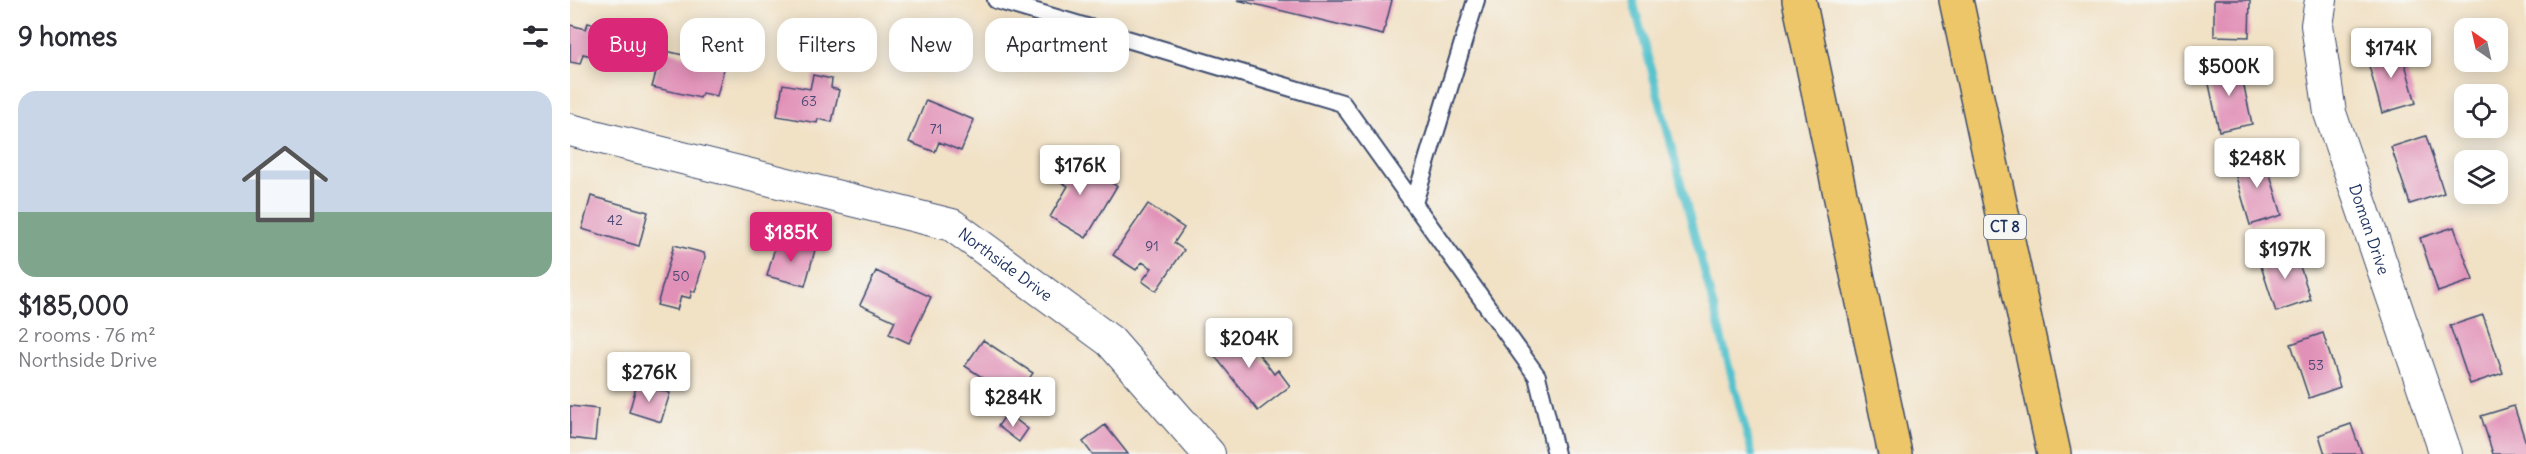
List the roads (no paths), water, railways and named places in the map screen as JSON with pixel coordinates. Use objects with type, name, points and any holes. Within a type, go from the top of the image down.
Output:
[{"type":"highway","points":[[1799,0],[1895,454]]},
{"type":"highway","name":"CT 8","points":[[1956,0],[2054,454]]},
{"type":"street","name":"Doman Drive","points":[[2321,0],[2317,25],[2330,113],[2446,454]]},
{"type":"street","name":"Northside Drive","points":[[570,130],[952,225],[1110,341],[1209,454]]},
{"type":"lane","points":[[996,0],[1342,103],[1537,376],[1556,454]]},
{"type":"lane","points":[[1414,203],[1476,0]]},
{"type":"waterway","points":[[1633,0],[1752,454]]}]
